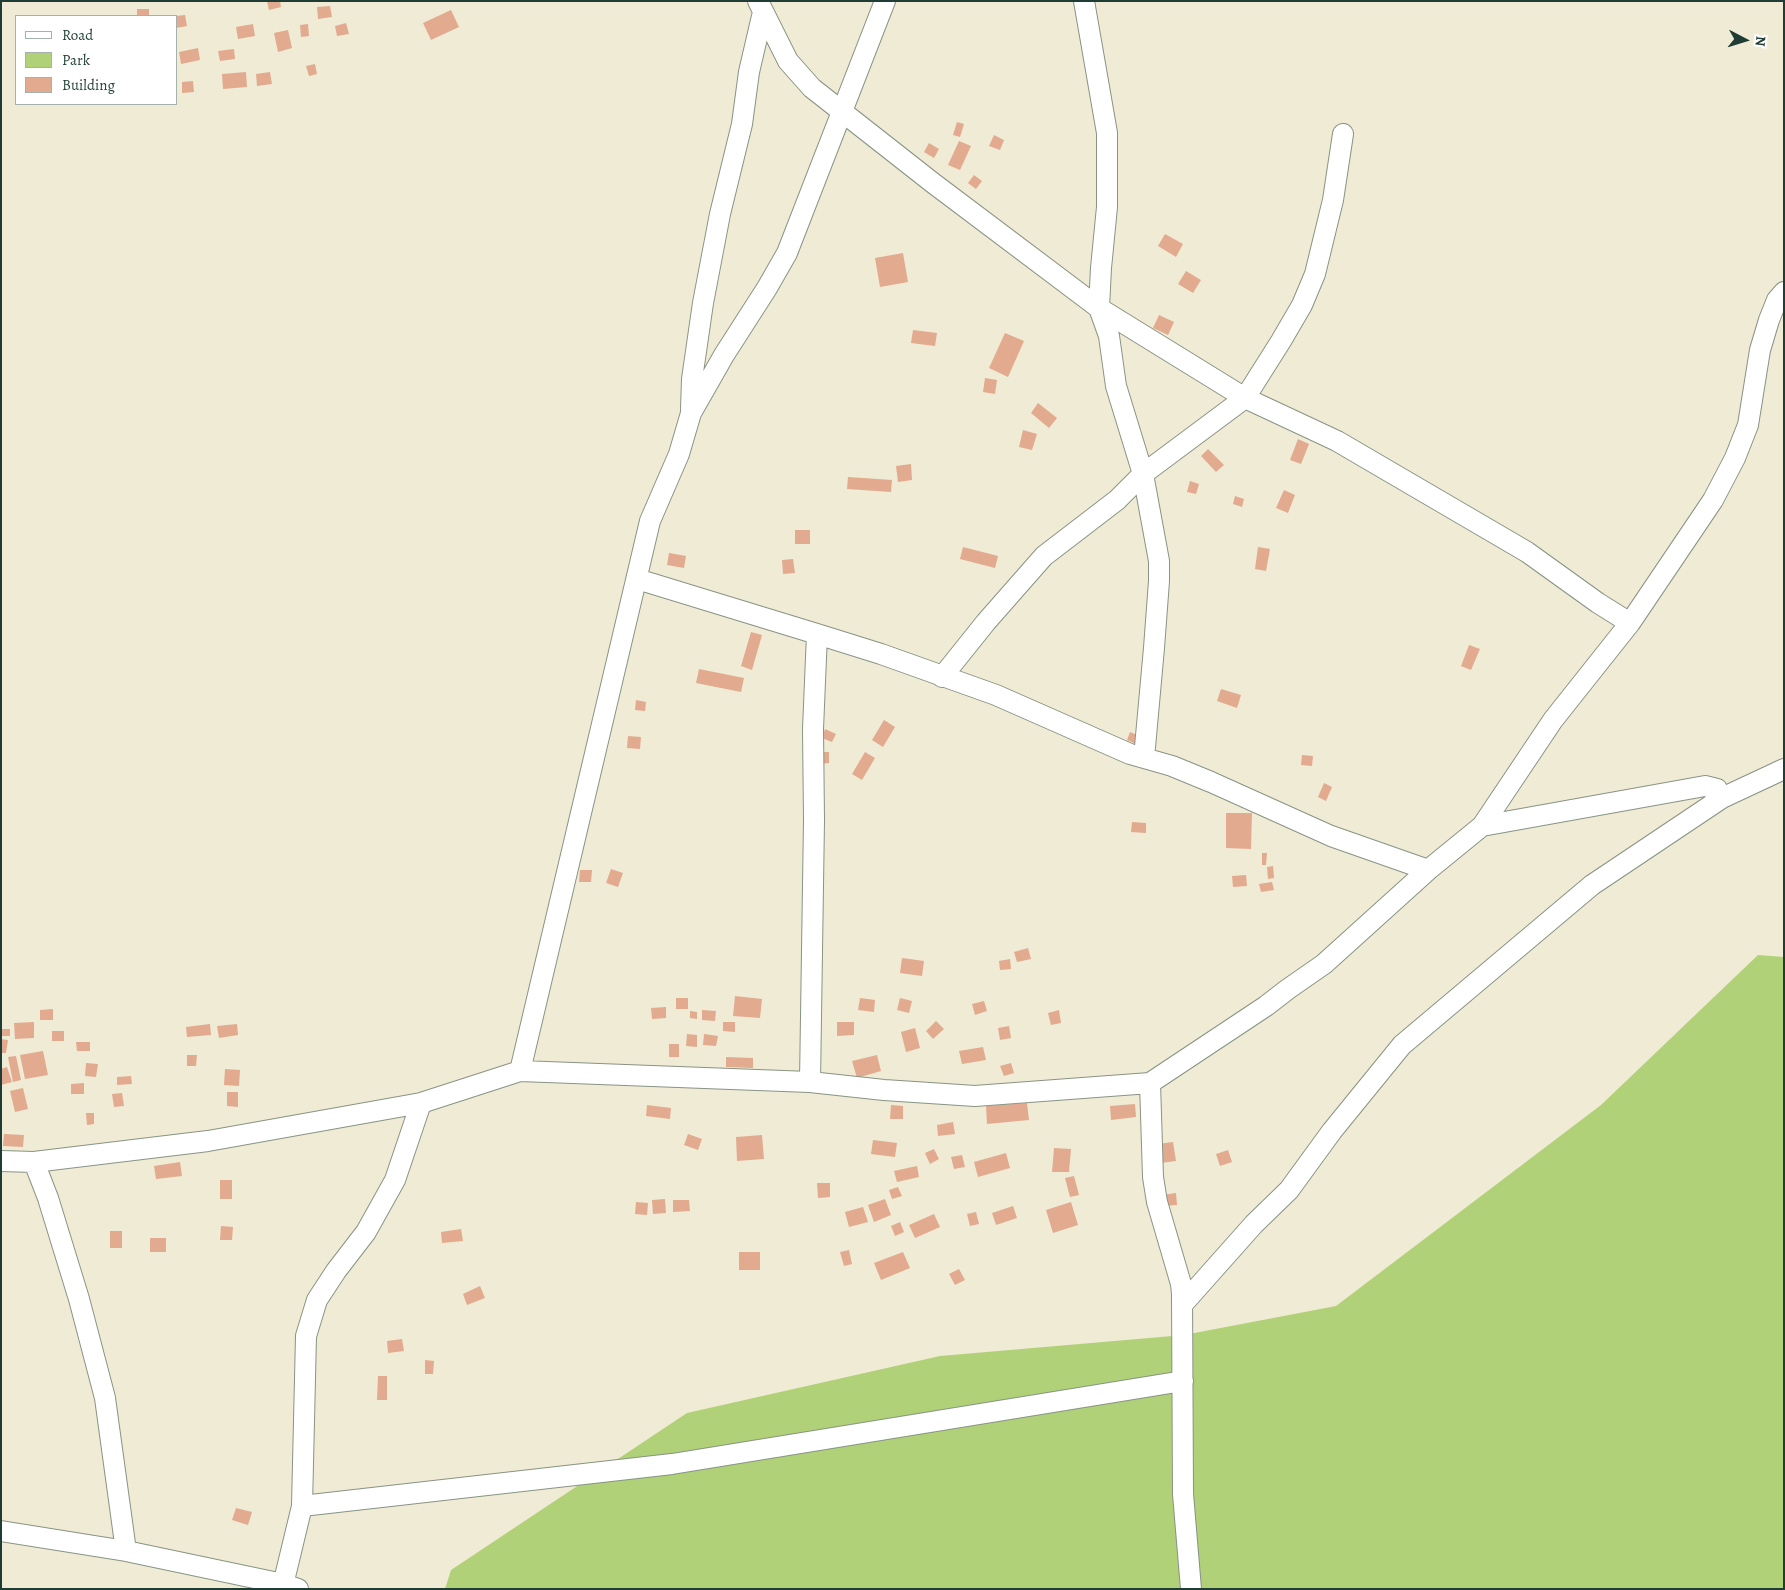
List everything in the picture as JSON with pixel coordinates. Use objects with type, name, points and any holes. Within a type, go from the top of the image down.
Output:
[{"type":"street","points":[[520,1071],[650,521],[679,454],[691,413],[724,355],[768,288],[787,253],[885,1]]},
{"type":"street","points":[[1084,1],[1107,133],[1108,207],[1100,268],[1099,308],[1110,336],[1116,386],[1143,474],[1159,561],[1159,581],[1144,758]]},
{"type":"street","points":[[761,6],[788,61],[812,88],[1099,308],[1244,398],[1337,441],[1526,552],[1598,604],[1630,623]]},
{"type":"street","points":[[691,413],[692,378],[703,303],[720,214],[742,124],[761,6]]},
{"type":"street","points":[[942,676],[1044,556],[1116,500],[1143,474],[1244,398],[1302,305],[1315,274],[1333,200],[1343,134]]},
{"type":"street","points":[[1,1162],[34,1162],[208,1141],[420,1103],[520,1071],[810,1082],[884,1090],[975,1096],[1150,1083],[1248,1019],[1324,964],[1428,870],[1482,826],[1553,720],[1630,623],[1713,500],[1735,458],[1748,425],[1760,350],[1777,300],[1784,292]]},
{"type":"street","points":[[637,579],[817,634],[960,681],[1144,758],[1172,766],[1211,782],[1331,836],[1428,870]]},
{"type":"street","points":[[810,1082],[814,820],[813,730],[817,634]]},
{"type":"street","points":[[1182,1305],[1254,1224],[1289,1190],[1332,1131],[1402,1045],[1592,885],[1722,798],[1784,769]]},
{"type":"street","points":[[1482,826],[1705,786],[1717,789],[1722,798]]},
{"type":"street","points":[[1150,1083],[1153,1177],[1157,1202],[1181,1284],[1183,1494],[1191,1589]]},
{"type":"street","points":[[1,1531],[126,1552],[287,1587],[302,1506],[306,1336],[317,1300],[336,1271],[366,1232],[395,1180],[420,1103]]},
{"type":"street","points":[[34,1162],[48,1198],[79,1299],[105,1398],[126,1552]]},
{"type":"street","points":[[302,1506],[672,1464],[1183,1381]]},
{"type":"green space","points":[[1758,955],[1784,957],[1784,1589],[445,1589],[451,1570],[687,1413],[940,1356],[1184,1335],[1336,1306],[1601,1105]]},
{"type":"building","points":[[267,1],[280,1],[281,7],[269,10]]},
{"type":"building","points":[[330,6],[332,17],[318,19],[317,7]]},
{"type":"building","points":[[137,9],[149,9],[149,15],[137,15]]},
{"type":"building","points":[[451,10],[459,27],[431,40],[423,23]]},
{"type":"building","points":[[185,15],[187,26],[178,28],[178,16]]},
{"type":"building","points":[[346,23],[349,34],[337,36],[335,26]]},
{"type":"building","points":[[253,24],[255,36],[238,39],[236,27]]},
{"type":"building","points":[[308,24],[309,36],[301,37],[300,25]]},
{"type":"building","points":[[288,30],[292,48],[278,52],[274,33]]},
{"type":"building","points":[[198,48],[200,60],[181,64],[179,52]]},
{"type":"building","points":[[234,49],[235,59],[220,61],[218,51]]},
{"type":"building","points":[[315,64],[317,74],[309,76],[306,66]]},
{"type":"building","points":[[246,72],[247,87],[223,89],[222,74]]},
{"type":"building","points":[[270,72],[272,84],[257,86],[256,74]]},
{"type":"building","points":[[193,81],[194,92],[182,93],[182,82]]},
{"type":"building","points":[[957,122],[964,124],[960,137],[953,135]]},
{"type":"building","points":[[994,135],[1004,140],[1000,150],[989,146]]},
{"type":"building","points":[[959,141],[971,146],[960,170],[948,165]]},
{"type":"building","points":[[929,143],[939,149],[934,158],[924,152]]},
{"type":"building","points":[[974,175],[982,181],[976,189],[968,183]]},
{"type":"building","points":[[1165,234],[1183,244],[1176,257],[1158,246]]},
{"type":"building","points":[[903,253],[908,282],[880,287],[875,258]]},
{"type":"building","points":[[1186,271],[1201,280],[1193,293],[1178,284]]},
{"type":"building","points":[[1159,315],[1174,322],[1168,335],[1153,328]]},
{"type":"building","points":[[913,330],[937,333],[935,346],[911,343]]},
{"type":"building","points":[[1005,333],[1024,341],[1008,377],[989,368]]},
{"type":"building","points":[[985,378],[997,380],[995,394],[983,392]]},
{"type":"building","points":[[1038,403],[1057,418],[1049,428],[1031,413]]},
{"type":"building","points":[[1023,430],[1037,434],[1032,450],[1019,447]]},
{"type":"building","points":[[1298,439],[1309,444],[1301,464],[1290,460]]},
{"type":"building","points":[[1208,449],[1224,465],[1216,472],[1201,456]]},
{"type":"building","points":[[911,464],[912,480],[898,482],[896,466]]},
{"type":"building","points":[[848,477],[892,480],[891,492],[847,489]]},
{"type":"building","points":[[1190,481],[1199,484],[1196,494],[1187,492]]},
{"type":"building","points":[[1284,490],[1295,495],[1288,513],[1276,508]]},
{"type":"building","points":[[1235,496],[1244,499],[1242,507],[1233,504]]},
{"type":"building","points":[[795,530],[810,530],[810,544],[795,544]]},
{"type":"building","points":[[963,547],[998,556],[995,568],[960,559]]},
{"type":"building","points":[[1258,547],[1270,549],[1266,571],[1255,569]]},
{"type":"building","points":[[669,553],[686,556],[684,568],[667,565]]},
{"type":"building","points":[[793,559],[795,573],[783,574],[782,560]]},
{"type":"building","points":[[751,632],[762,635],[752,670],[741,666]]},
{"type":"building","points":[[1469,645],[1480,649],[1471,670],[1461,666]]},
{"type":"building","points":[[699,669],[744,678],[741,692],[696,683]]},
{"type":"building","points":[[1221,689],[1241,695],[1237,708],[1217,701]]},
{"type":"building","points":[[636,700],[646,702],[645,711],[635,710]]},
{"type":"building","points":[[884,720],[895,727],[883,747],[872,740]]},
{"type":"building","points":[[825,729],[836,734],[832,742],[822,738]]},
{"type":"building","points":[[1130,732],[1142,737],[1138,745],[1127,740]]},
{"type":"building","points":[[628,736],[641,737],[640,749],[627,748]]},
{"type":"building","points":[[819,752],[829,752],[829,763],[820,764]]},
{"type":"building","points":[[865,752],[875,758],[862,780],[852,774]]},
{"type":"building","points":[[1302,755],[1313,756],[1312,766],[1301,765]]},
{"type":"building","points":[[1324,783],[1332,787],[1326,801],[1318,797]]},
{"type":"building","points":[[1226,813],[1252,813],[1251,849],[1226,848]]},
{"type":"building","points":[[1132,822],[1146,823],[1146,833],[1131,832]]},
{"type":"building","points":[[1262,853],[1267,853],[1266,865],[1262,865]]},
{"type":"building","points":[[1273,866],[1274,878],[1268,879],[1267,867]]},
{"type":"building","points":[[611,869],[623,873],[618,887],[606,883]]},
{"type":"building","points":[[580,870],[592,870],[591,882],[579,882]]},
{"type":"building","points":[[1246,875],[1247,886],[1233,887],[1232,876]]},
{"type":"building","points":[[1272,882],[1274,890],[1261,892],[1259,884]]},
{"type":"building","points":[[1028,948],[1031,959],[1017,962],[1014,952]]},
{"type":"building","points":[[902,958],[924,961],[922,976],[900,973]]},
{"type":"building","points":[[1010,959],[1011,969],[1000,970],[999,961]]},
{"type":"building","points":[[735,996],[762,999],[760,1018],[733,1016]]},
{"type":"building","points":[[676,998],[688,998],[688,1009],[676,1009]]},
{"type":"building","points":[[860,998],[875,1000],[874,1012],[858,1010]]},
{"type":"building","points":[[900,998],[912,1001],[909,1013],[897,1010]]},
{"type":"building","points":[[984,1001],[987,1011],[975,1015],[972,1004]]},
{"type":"building","points":[[666,1007],[666,1018],[652,1019],[651,1008]]},
{"type":"building","points":[[53,1009],[53,1020],[40,1020],[40,1010]]},
{"type":"building","points":[[702,1010],[716,1011],[715,1021],[702,1020]]},
{"type":"building","points":[[1059,1010],[1061,1023],[1051,1025],[1048,1013]]},
{"type":"building","points":[[690,1011],[697,1012],[697,1019],[690,1018]]},
{"type":"building","points":[[936,1021],[944,1029],[933,1039],[926,1031]]},
{"type":"building","points":[[34,1022],[34,1038],[15,1039],[14,1023]]},
{"type":"building","points":[[723,1022],[735,1022],[735,1032],[723,1031]]},
{"type":"building","points":[[837,1022],[854,1022],[854,1035],[837,1036]]},
{"type":"building","points":[[210,1024],[211,1035],[187,1037],[186,1027]]},
{"type":"building","points":[[237,1024],[238,1035],[219,1038],[217,1026]]},
{"type":"building","points":[[1009,1026],[1011,1038],[1000,1040],[998,1028]]},
{"type":"building","points":[[915,1028],[920,1048],[906,1052],[901,1032]]},
{"type":"building","points":[[1,1029],[10,1029],[10,1036],[1,1036]]},
{"type":"building","points":[[52,1031],[64,1031],[64,1041],[52,1041]]},
{"type":"building","points":[[687,1034],[697,1035],[697,1047],[686,1046]]},
{"type":"building","points":[[704,1034],[718,1036],[716,1046],[703,1045]]},
{"type":"building","points":[[1,1039],[8,1040],[6,1053],[1,1053]]},
{"type":"building","points":[[76,1042],[90,1042],[90,1051],[77,1051]]},
{"type":"building","points":[[669,1044],[679,1044],[679,1057],[669,1057]]},
{"type":"building","points":[[983,1047],[986,1060],[962,1064],[959,1051]]},
{"type":"building","points":[[43,1051],[48,1075],[25,1079],[20,1055]]},
{"type":"building","points":[[187,1055],[197,1055],[196,1066],[187,1066]]},
{"type":"building","points":[[877,1055],[881,1071],[857,1078],[852,1061]]},
{"type":"building","points":[[16,1056],[21,1080],[13,1082],[8,1057]]},
{"type":"building","points":[[726,1057],[753,1058],[753,1068],[726,1067]]},
{"type":"building","points":[[86,1063],[98,1064],[96,1077],[85,1076]]},
{"type":"building","points":[[1011,1063],[1014,1073],[1004,1076],[1000,1066]]},
{"type":"building","points":[[7,1067],[12,1082],[1,1085],[1,1069]]},
{"type":"building","points":[[225,1069],[240,1070],[239,1086],[224,1085]]},
{"type":"building","points":[[131,1076],[132,1084],[117,1085],[117,1077]]},
{"type":"building","points":[[84,1083],[84,1094],[71,1094],[71,1084]]},
{"type":"building","points":[[23,1088],[28,1109],[15,1112],[10,1091]]},
{"type":"building","points":[[227,1092],[238,1092],[238,1107],[227,1106]]},
{"type":"building","points":[[122,1093],[124,1106],[114,1107],[112,1094]]},
{"type":"building","points":[[1027,1103],[1029,1120],[987,1124],[986,1106]]},
{"type":"building","points":[[1135,1104],[1136,1117],[1111,1120],[1110,1106]]},
{"type":"building","points":[[647,1105],[671,1108],[670,1119],[646,1116]]},
{"type":"building","points":[[891,1105],[903,1106],[903,1119],[890,1119]]},
{"type":"building","points":[[86,1113],[94,1113],[94,1124],[87,1125]]},
{"type":"building","points":[[953,1122],[955,1134],[938,1136],[937,1125]]},
{"type":"building","points":[[4,1134],[24,1135],[23,1147],[3,1146]]},
{"type":"building","points":[[688,1134],[702,1139],[698,1150],[684,1145]]},
{"type":"building","points":[[762,1135],[764,1159],[737,1161],[736,1137]]},
{"type":"building","points":[[873,1140],[897,1143],[895,1157],[871,1154]]},
{"type":"building","points":[[1173,1142],[1176,1161],[1161,1163],[1158,1144]]},
{"type":"building","points":[[1054,1148],[1071,1149],[1069,1172],[1052,1172]]},
{"type":"building","points":[[934,1149],[939,1159],[930,1164],[925,1153]]},
{"type":"building","points":[[1228,1150],[1232,1162],[1220,1166],[1216,1154]]},
{"type":"building","points":[[1006,1153],[1010,1168],[978,1177],[974,1162]]},
{"type":"building","points":[[962,1155],[965,1167],[954,1169],[951,1157]]},
{"type":"building","points":[[180,1162],[182,1176],[156,1179],[154,1166]]},
{"type":"building","points":[[917,1166],[919,1177],[897,1182],[894,1171]]},
{"type":"building","points":[[1074,1176],[1079,1195],[1070,1197],[1065,1178]]},
{"type":"building","points":[[220,1180],[232,1180],[232,1199],[220,1199]]},
{"type":"building","points":[[817,1183],[830,1183],[830,1197],[818,1198]]},
{"type":"building","points":[[898,1187],[902,1196],[892,1199],[889,1190]]},
{"type":"building","points":[[1176,1193],[1177,1205],[1164,1206],[1163,1195]]},
{"type":"building","points":[[665,1199],[666,1213],[653,1214],[652,1200]]},
{"type":"building","points":[[885,1199],[891,1215],[874,1222],[868,1205]]},
{"type":"building","points":[[673,1200],[689,1200],[690,1211],[673,1212]]},
{"type":"building","points":[[636,1202],[648,1203],[647,1215],[635,1214]]},
{"type":"building","points":[[1071,1202],[1078,1225],[1053,1233],[1046,1210]]},
{"type":"building","points":[[1013,1206],[1017,1218],[996,1225],[992,1213]]},
{"type":"building","points":[[863,1207],[868,1222],[849,1227],[845,1212]]},
{"type":"building","points":[[976,1212],[979,1224],[970,1226],[967,1214]]},
{"type":"building","points":[[934,1214],[940,1227],[915,1238],[909,1225]]},
{"type":"building","points":[[900,1222],[904,1232],[895,1236],[891,1226]]},
{"type":"building","points":[[221,1226],[233,1227],[232,1240],[220,1240]]},
{"type":"building","points":[[461,1229],[463,1241],[442,1243],[441,1232]]},
{"type":"building","points":[[110,1231],[122,1231],[122,1248],[110,1248]]},
{"type":"building","points":[[150,1238],[166,1238],[166,1252],[150,1252]]},
{"type":"building","points":[[849,1250],[852,1264],[844,1266],[840,1252]]},
{"type":"building","points":[[739,1252],[760,1252],[760,1270],[739,1270]]},
{"type":"building","points":[[903,1252],[910,1268],[881,1280],[874,1263]]},
{"type":"building","points":[[959,1269],[965,1280],[955,1285],[949,1274]]},
{"type":"building","points":[[480,1286],[485,1298],[467,1305],[463,1294]]},
{"type":"building","points":[[402,1339],[404,1351],[388,1353],[387,1341]]},
{"type":"building","points":[[425,1360],[434,1361],[433,1374],[425,1374]]},
{"type":"building","points":[[378,1376],[387,1376],[387,1400],[377,1400]]},
{"type":"building","points":[[236,1508],[252,1512],[248,1525],[232,1520]]}]
